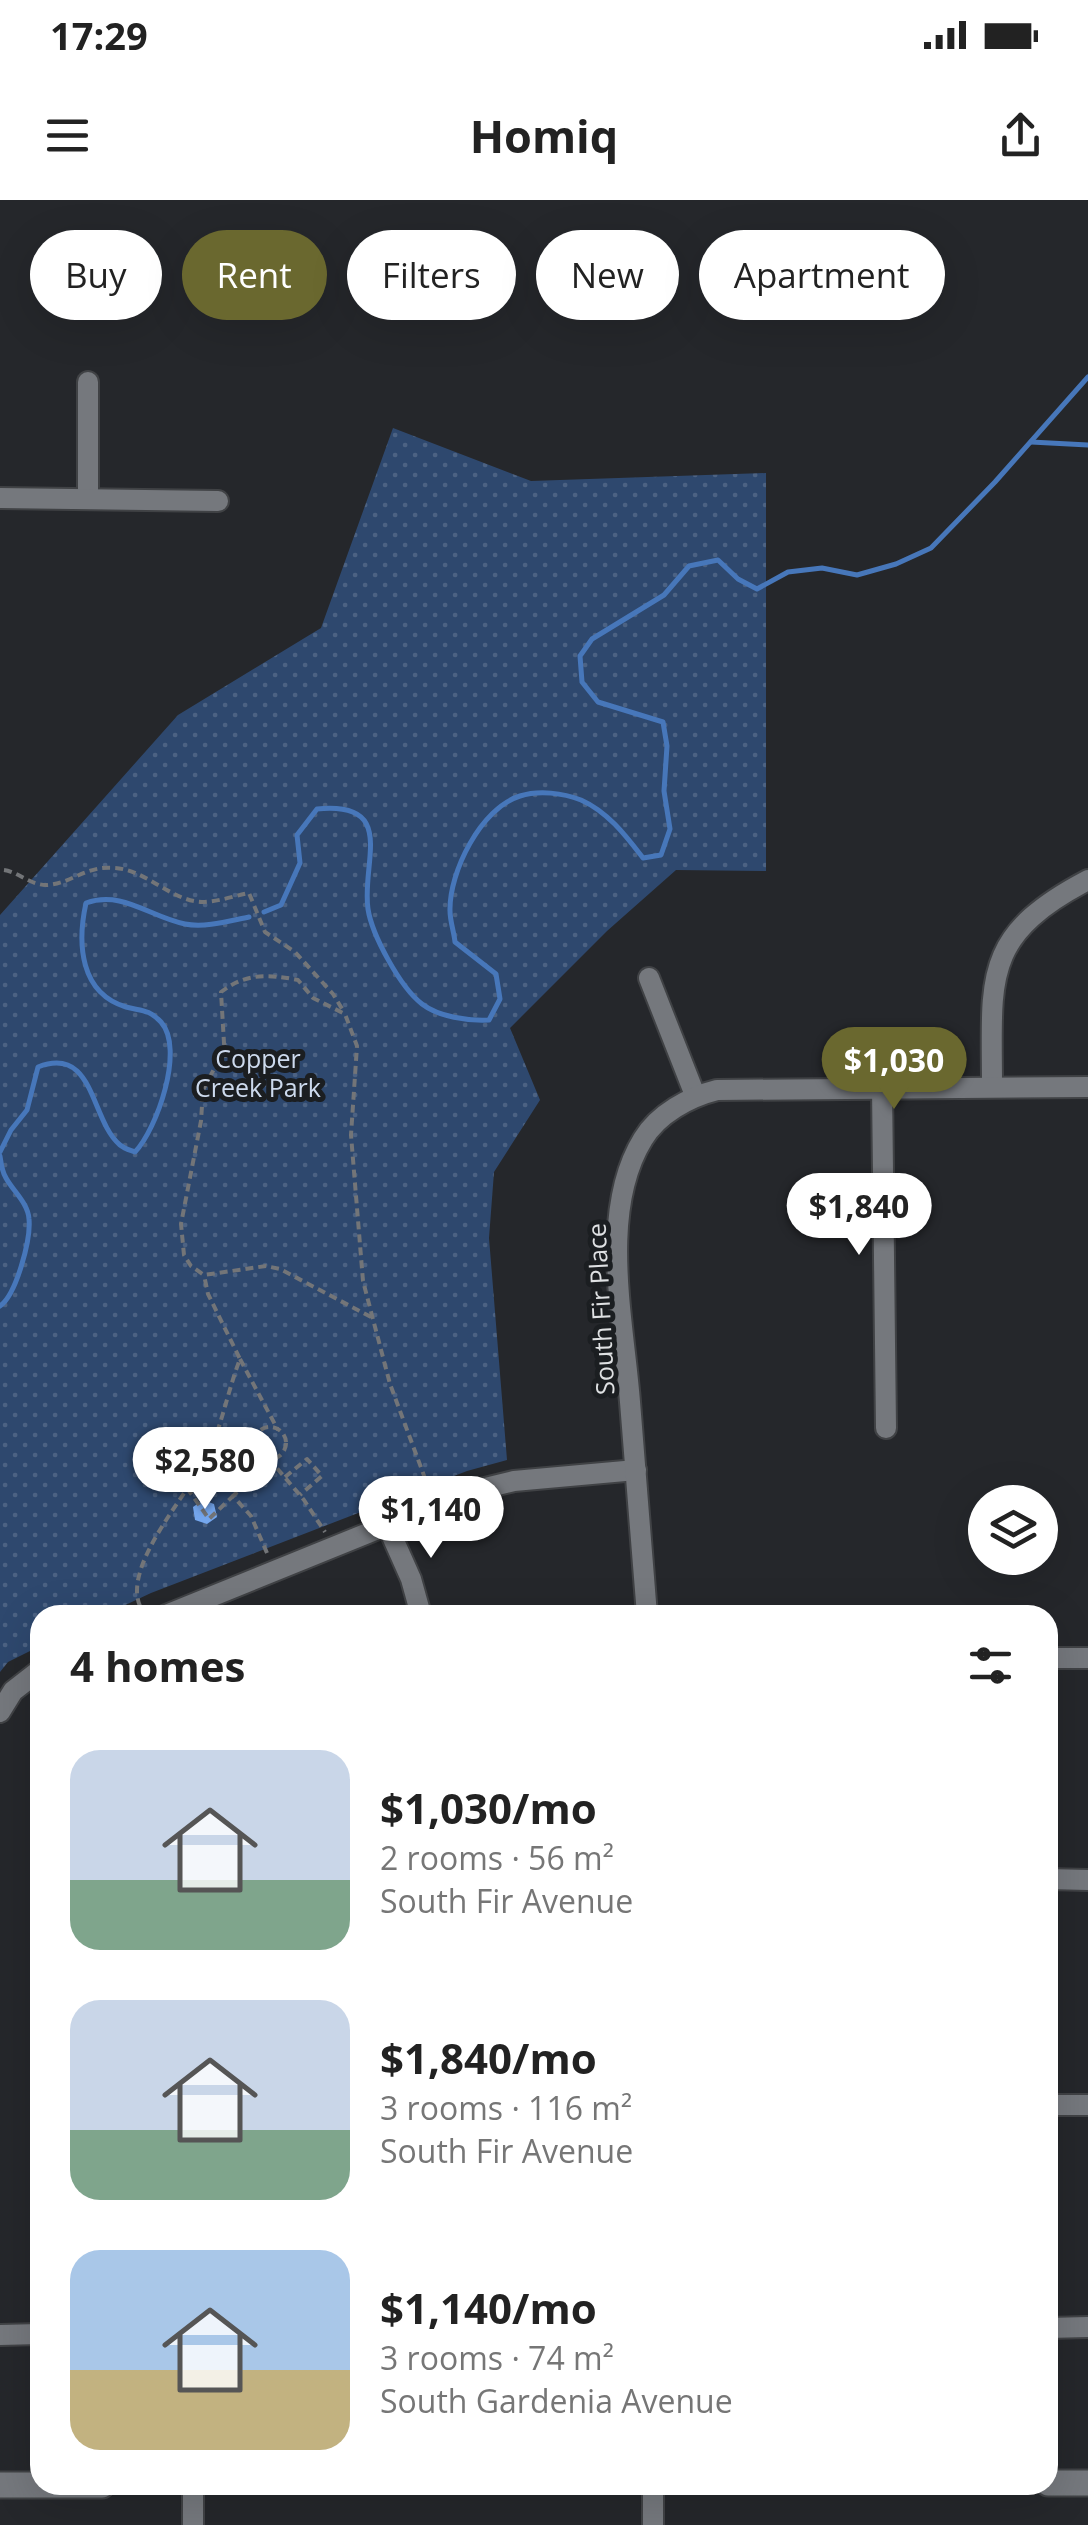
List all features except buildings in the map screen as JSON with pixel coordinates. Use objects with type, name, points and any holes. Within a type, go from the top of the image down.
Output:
[{"type":"main road","points":[[1058,2483],[1088,2483]]},
{"type":"main road","points":[[0,2486],[30,2486]]},
{"type":"street","points":[[88,382],[88,498]]},
{"type":"street","points":[[0,498],[218,501]]},
{"type":"street","points":[[992,1087],[992,1000],[1002,954],[1024,922],[1088,880]]},
{"type":"street","points":[[649,978],[696,1095],[741,1087],[1088,1087]]},
{"type":"street","points":[[882,1086],[886,1428]]},
{"type":"street","name":"South Fir Place","points":[[646,1605],[620,1306],[622,1199],[644,1136],[696,1095]]},
{"type":"street","points":[[191,1605],[491,1486],[636,1470]]},
{"type":"street","points":[[387,1525],[418,1605]]},
{"type":"street","points":[[1058,1658],[1088,1658]]},
{"type":"street","points":[[0,1712],[30,1678]]},
{"type":"street","points":[[1058,1879],[1088,1880]]},
{"type":"street","points":[[1058,2105],[1088,2105]]},
{"type":"street","points":[[1058,2328],[1088,2327]]},
{"type":"street","points":[[0,2335],[30,2334]]},
{"type":"street","points":[[193,2495],[193,2525]]},
{"type":"street","points":[[653,2495],[653,2525]]},
{"type":"path","points":[[4,870],[48,885],[84,871],[114,868],[132,871],[201,902],[249,893],[265,932],[294,952],[345,1014],[357,1046],[351,1136],[362,1281],[390,1384],[429,1489]]},
{"type":"path","points":[[345,1014],[313,998],[298,980],[254,975],[221,992],[225,1060],[214,1068],[203,1090],[182,1224],[184,1254],[191,1266],[204,1275],[266,1266],[280,1269],[372,1316]]},
{"type":"path","points":[[187,1488],[209,1518],[270,1460],[278,1459],[286,1442],[208,1294],[204,1275]]},
{"type":"path","points":[[140,1605],[136,1590],[141,1566],[208,1454],[240,1359]]},
{"type":"path","points":[[278,1430],[264,1426],[255,1435],[256,1449],[300,1495],[324,1532]]},
{"type":"path","points":[[284,1477],[307,1459],[322,1476],[300,1495]]},
{"type":"path","points":[[233,1496],[251,1516],[267,1554]]},
{"type":"green space","name":"Copper Creek Park","points":[[393,428],[531,481],[766,473],[766,871],[676,870],[607,931],[510,1028],[540,1100],[494,1172],[489,1238],[507,1460],[467,1471],[125,1605],[30,1605],[30,1651],[8,1662],[0,1672],[0,915],[178,715],[321,628]]},
{"type":"waterway","points":[[264,912],[281,905],[300,863],[297,835],[317,809],[342,809],[358,815],[367,825],[370,839],[368,909],[396,973],[429,1008],[454,1017],[489,1020],[500,999],[496,974],[455,942],[450,911],[461,861],[492,814],[527,794],[551,793],[574,798],[608,818],[643,858],[661,855],[670,829],[664,791],[667,746],[663,722],[598,702],[582,682],[580,656],[592,639],[664,595],[689,566],[718,560],[738,579],[757,589],[788,572],[822,568],[857,575],[896,564],[931,548],[1088,377]]},
{"type":"waterway","points":[[1031,442],[1088,445]]},
{"type":"waterway","points":[[0,1152],[27,1110],[38,1067],[57,1063],[71,1066],[89,1088],[110,1134],[120,1145],[135,1152],[159,1108],[169,1069],[168,1034],[153,1015],[111,1000],[91,979],[85,965],[82,935],[86,903],[124,902],[193,925],[249,917]]},
{"type":"waterway","points":[[0,1156],[5,1176],[23,1202],[29,1219],[21,1266],[12,1291],[0,1306]]}]
